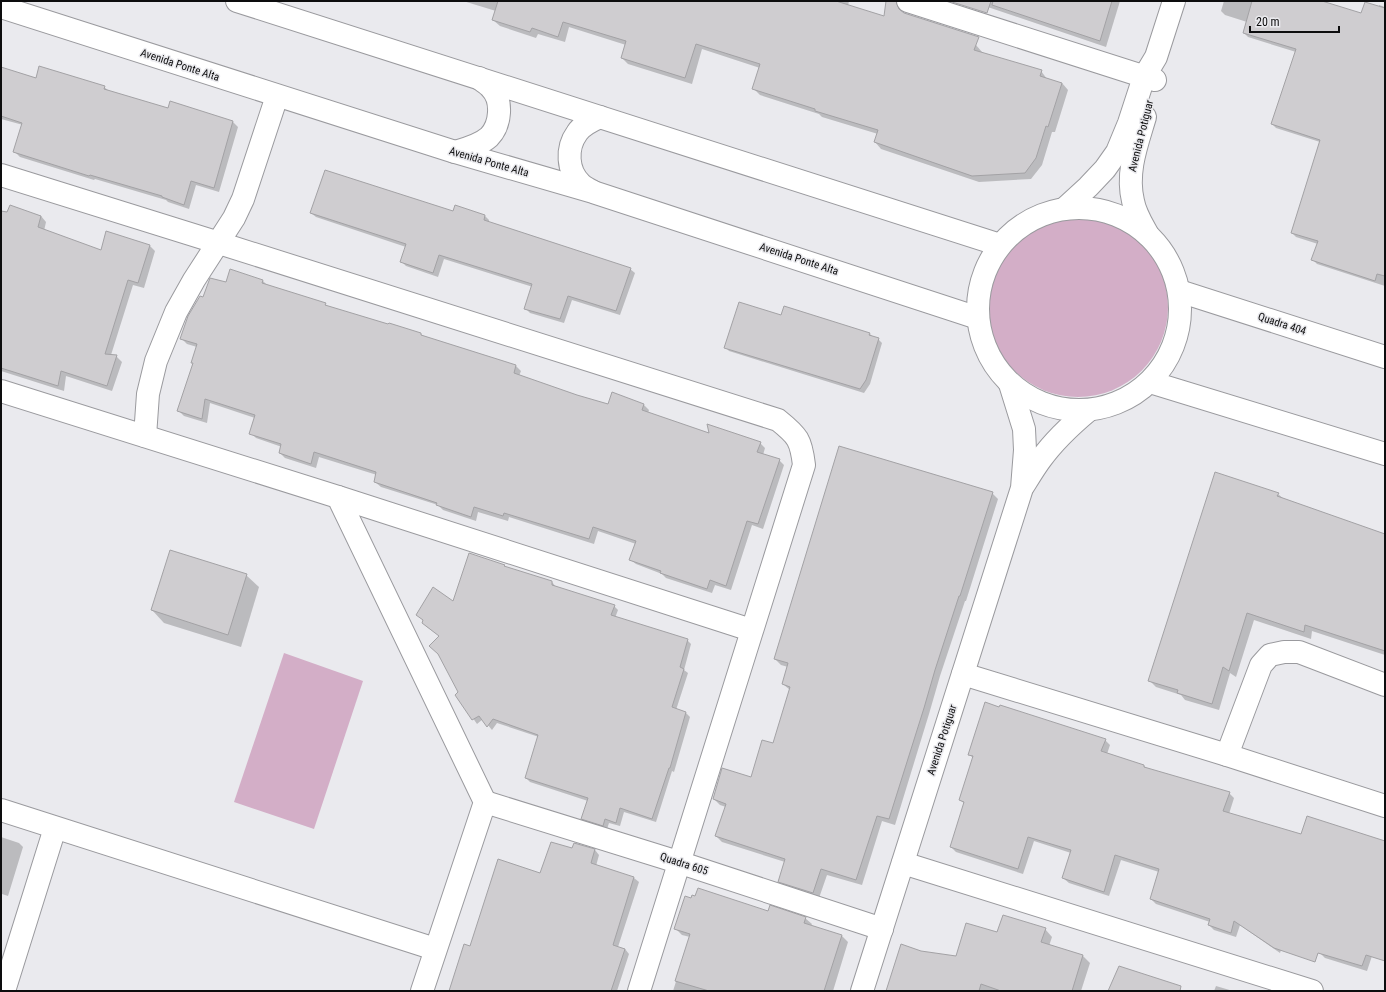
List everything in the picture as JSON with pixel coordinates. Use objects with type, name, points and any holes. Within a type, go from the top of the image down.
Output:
[{"type":"street","points":[[237,1],[1000,245]]},
{"type":"street","points":[[908,1],[1150,78]]},
{"type":"street","name":"Avenida Potiguar","points":[[1148,235],[1130,222],[1109,213],[1087,208],[1064,209],[1034,218],[1018,228],[1000,245],[986,267],[978,292],[978,318],[983,342],[994,365],[1010,384],[1033,400],[1060,409],[1089,410],[1122,402],[1150,382],[1169,355],[1179,324],[1179,291],[1173,271],[1162,252],[1148,235],[1138,216],[1133,201],[1130,181],[1131,163],[1150,78],[1174,1]]},
{"type":"street","name":"Avenida Ponte Alta","points":[[1,7],[455,152],[593,192],[978,318]]},
{"type":"street","points":[[455,152],[474,146],[489,137],[498,122],[499,104],[492,88],[478,78]]},
{"type":"street","name":"Avenida Potiguar","points":[[1064,209],[1105,169],[1117,152],[1150,78]]},
{"type":"street","points":[[145,436],[148,394],[156,361],[176,312],[194,280],[234,218],[243,199],[276,96]]},
{"type":"street","points":[[593,192],[581,184],[573,172],[569,159],[571,145],[577,132],[587,123],[600,117]]},
{"type":"street","points":[[1,175],[219,242],[778,420],[797,436],[802,448],[804,465],[678,862],[639,991]]},
{"type":"street","name":"Quadra 404","points":[[1179,291],[1385,357]]},
{"type":"street","points":[[1150,382],[1385,454]]},
{"type":"street","name":"Avenida Potiguar","points":[[862,991],[1022,488],[1025,450],[1024,429],[1010,384]]},
{"type":"street","points":[[1,391],[338,497],[751,630]]},
{"type":"street","name":"Avenida Potiguar","points":[[1022,488],[1045,454],[1072,425],[1089,410]]},
{"type":"street","points":[[338,497],[485,802],[422,991]]},
{"type":"street","points":[[1227,754],[1261,665],[1270,655],[1284,652],[1299,652],[1385,685]]},
{"type":"street","points":[[963,674],[1227,754],[1385,806]]},
{"type":"street","name":"Quadra 605","points":[[485,802],[678,862],[882,929]]},
{"type":"street","points":[[1,810],[436,948]]},
{"type":"street","points":[[4,991],[55,828]]},
{"type":"street","points":[[903,863],[1312,991]]},
{"type":"shaded area","points":[[1069,217],[1087,217],[1112,224],[1128,232],[1142,243],[1153,257],[1161,273],[1168,298],[1168,316],[1161,341],[1153,357],[1142,371],[1128,382],[1104,393],[1087,397],[1069,397],[1052,393],[1028,382],[1008,364],[1003,357],[992,333],[988,316],[988,298],[992,281],[1003,257],[1021,237],[1028,232],[1052,221]]},
{"type":"shaded area","points":[[284,653],[363,681],[314,829],[234,802]]},
{"type":"building","points":[[498,1],[836,1],[884,16],[886,1],[896,1],[899,9],[904,13],[979,37],[974,50],[1042,70],[1040,76],[1062,83],[1036,158],[1025,173],[972,176],[874,142],[878,130],[815,111],[815,109],[752,89],[760,64],[696,44],[685,78],[621,58],[626,41],[563,22],[558,37],[532,28],[530,32],[492,20]]},
{"type":"building","points":[[949,1],[991,1],[987,13]]},
{"type":"building","points":[[993,1],[1112,1],[1100,41],[992,5]]},
{"type":"building","points":[[1252,1],[1322,1],[1361,13],[1365,2],[1385,8],[1385,276],[1377,274],[1375,281],[1311,260],[1318,241],[1291,233],[1320,140],[1271,124],[1296,49],[1243,33]]},
{"type":"building","points":[[39,66],[105,86],[104,89],[168,108],[170,101],[233,121],[214,188],[191,181],[184,205],[162,196],[90,175],[89,176],[13,152],[22,123],[1,116],[1,67],[36,78]]},
{"type":"building","points":[[325,170],[453,211],[455,205],[485,215],[484,220],[631,268],[616,311],[568,296],[560,319],[524,309],[532,284],[439,255],[433,273],[400,262],[406,244],[310,213]]},
{"type":"building","points":[[10,205],[41,216],[38,227],[101,250],[106,231],[150,245],[138,283],[128,280],[105,354],[117,355],[107,386],[61,371],[58,386],[1,368],[1,211],[7,212]]},
{"type":"building","points":[[230,269],[263,280],[262,283],[326,303],[325,305],[421,333],[421,335],[516,365],[514,373],[577,395],[608,404],[612,392],[644,404],[642,410],[709,433],[707,424],[761,442],[757,452],[780,459],[758,524],[747,521],[726,586],[710,580],[707,589],[660,573],[661,571],[629,560],[636,541],[593,527],[589,539],[504,513],[503,516],[474,507],[471,517],[436,505],[437,503],[374,482],[376,472],[314,452],[311,464],[279,453],[281,444],[249,434],[255,415],[205,399],[202,419],[177,411],[193,363],[191,363],[197,344],[180,339],[188,316],[200,296],[203,297],[210,278],[226,282]]},
{"type":"building","points":[[739,302],[781,315],[784,306],[870,333],[869,335],[879,338],[866,380],[860,389],[724,348]]},
{"type":"building","points":[[839,446],[993,492],[935,670],[889,819],[877,816],[856,880],[821,869],[813,893],[778,882],[785,859],[715,836],[726,804],[713,799],[722,768],[751,777],[762,740],[773,743],[790,687],[782,684],[788,663],[774,659]]},
{"type":"building","points":[[1215,472],[1279,493],[1277,496],[1385,534],[1385,651],[1305,625],[1304,632],[1247,613],[1229,671],[1223,667],[1212,704],[1177,693],[1178,690],[1148,681]]},
{"type":"building","points":[[170,550],[247,574],[228,635],[151,610]]},
{"type":"building","points":[[469,553],[552,581],[552,585],[615,605],[611,615],[688,639],[680,667],[684,669],[672,707],[686,712],[670,768],[652,819],[620,808],[616,823],[605,819],[603,826],[581,819],[588,798],[525,778],[538,735],[493,719],[487,727],[479,716],[472,720],[455,695],[458,692],[438,654],[429,646],[439,636],[422,623],[423,620],[416,615],[433,587],[453,601]]},
{"type":"building","points":[[985,702],[999,707],[1000,705],[1106,739],[1101,751],[1144,765],[1144,767],[1230,792],[1223,811],[1301,834],[1307,816],[1385,841],[1385,961],[1366,955],[1362,966],[1318,953],[1315,962],[1274,948],[1234,921],[1231,933],[1208,925],[1210,919],[1150,899],[1159,869],[1115,855],[1104,892],[1062,878],[1071,850],[1028,837],[1018,869],[950,847],[964,802],[959,800],[973,756],[968,755]]},
{"type":"building","points":[[551,842],[572,848],[574,843],[595,849],[591,863],[634,877],[613,945],[625,949],[611,991],[449,991],[464,944],[470,946],[498,859],[540,873]]},
{"type":"building","points":[[698,888],[768,911],[770,905],[806,917],[804,923],[842,935],[824,991],[709,991],[675,981],[690,934],[674,929],[685,896],[691,898],[692,895],[695,896]]},
{"type":"building","points":[[1003,915],[1046,928],[1041,942],[1083,955],[1072,991],[1001,991],[981,984],[979,991],[886,991],[901,944],[921,951],[956,956],[966,923],[997,932]]},
{"type":"building","points":[[1119,966],[1181,986],[1180,991],[1108,991]]}]
